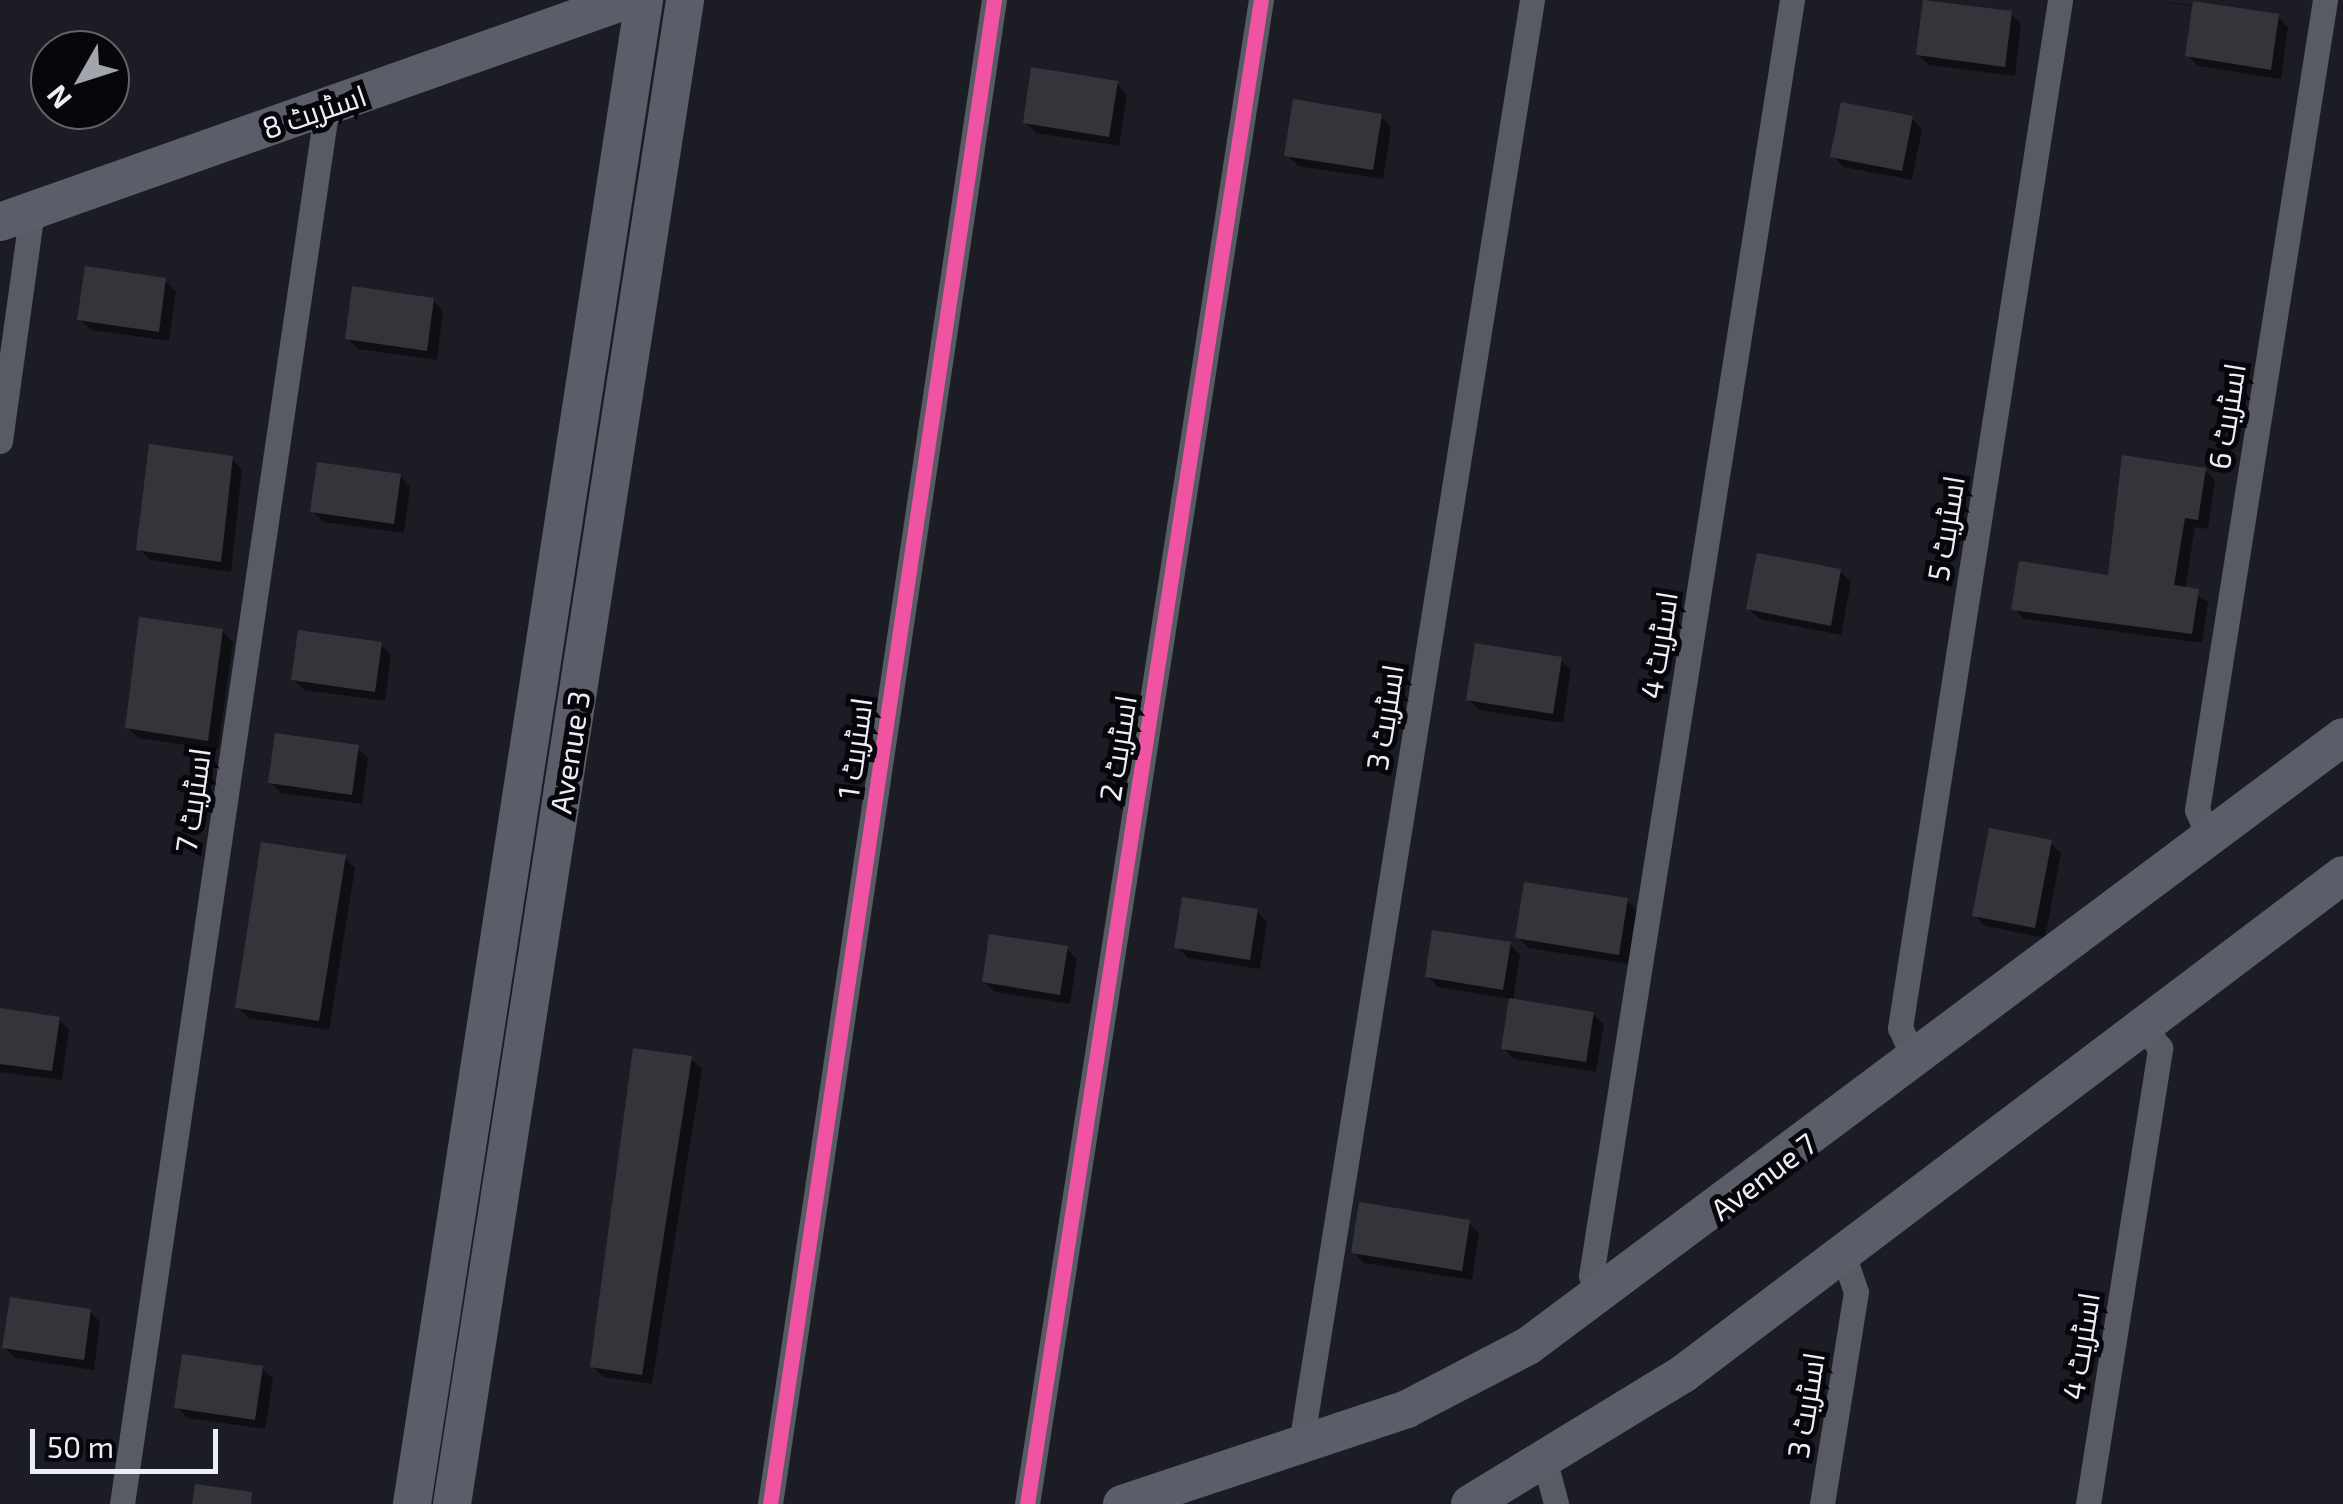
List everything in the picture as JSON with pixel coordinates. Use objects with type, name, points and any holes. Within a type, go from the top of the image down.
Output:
[{"type":"main road","name":"اسٹریٹ 8","points":[[16,216],[627,0]]},
{"type":"main road","name":"Avenue 3","points":[[412,1504],[644,0]]},
{"type":"main road","name":"Avenue 3","points":[[452,1504],[685,0]]},
{"type":"main road","name":"Avenue 7","points":[[1122,1504],[1301,1444],[1464,1382],[1601,1298],[2343,737]]},
{"type":"main road","points":[[1470,1504],[1546,1466],[1844,1258],[2343,875]]},
{"type":"street","name":"اسٹریٹ 1","points":[[770,1504],[994,0]]},
{"type":"street","name":"اسٹریٹ 2","points":[[1027,1504],[1261,0]]},
{"type":"street","name":"اسٹریٹ 3","points":[[1301,1444],[1532,0]]},
{"type":"street","name":"اسٹریٹ 4","points":[[1601,1298],[1591,1276],[1792,0]]},
{"type":"street","name":"اسٹریٹ 5","points":[[1915,1061],[1900,1028],[2060,0]]},
{"type":"street","name":"اسٹریٹ 6","points":[[2208,839],[2197,810],[2325,0]]},
{"type":"street","name":"اسٹریٹ 7","points":[[122,1504],[327,106]]},
{"type":"street","points":[[0,440],[16,216]]},
{"type":"street","name":"اسٹریٹ 4","points":[[2088,1504],[2160,1048],[2143,1026]]},
{"type":"street","name":"اسٹریٹ 3","points":[[1822,1504],[1856,1292],[1844,1258]]},
{"type":"street","points":[[1546,1466],[1556,1504]]},
{"type":"building","points":[[1923,0],[2012,11],[2005,67],[1916,55]]},
{"type":"building","points":[[2193,1],[2279,14],[2271,70],[2185,56]]},
{"type":"building","points":[[1031,67],[1118,81],[1109,137],[1023,123]]},
{"type":"building","points":[[1293,99],[1382,114],[1373,170],[1284,156]]},
{"type":"building","points":[[1841,102],[1913,116],[1902,171],[1830,157]]},
{"type":"building","points":[[85,266],[166,278],[159,332],[77,320]]},
{"type":"building","points":[[352,286],[434,298],[427,351],[345,339]]},
{"type":"building","points":[[149,444],[233,456],[221,562],[136,550]]},
{"type":"building","points":[[2122,455],[2206,468],[2198,520],[2185,518],[2174,585],[2199,589],[2192,634],[2011,610],[2019,561],[2108,575]]},
{"type":"building","points":[[317,462],[401,474],[394,524],[310,512]]},
{"type":"building","points":[[1757,553],[1841,569],[1831,626],[1746,609]]},
{"type":"building","points":[[139,617],[223,629],[208,741],[125,728]]},
{"type":"building","points":[[298,630],[382,642],[375,692],[291,680]]},
{"type":"building","points":[[1475,643],[1562,657],[1553,714],[1466,700]]},
{"type":"building","points":[[275,733],[359,745],[352,795],[268,783]]},
{"type":"building","points":[[1989,828],[2052,840],[2035,928],[1972,916]]},
{"type":"building","points":[[261,842],[346,855],[319,1021],[235,1008]]},
{"type":"building","points":[[1524,882],[1628,898],[1619,955],[1515,938]]},
{"type":"building","points":[[1182,897],[1258,909],[1250,960],[1174,948]]},
{"type":"building","points":[[1432,930],[1511,942],[1503,990],[1425,977]]},
{"type":"building","points":[[989,934],[1068,946],[1060,995],[982,982]]},
{"type":"building","points":[[1509,998],[1594,1012],[1586,1062],[1501,1049]]},
{"type":"building","points":[[0,1008],[60,1017],[52,1071],[0,1064]]},
{"type":"building","points":[[633,1048],[692,1056],[642,1375],[590,1367]]},
{"type":"building","points":[[1359,1202],[1470,1220],[1462,1271],[1351,1253]]},
{"type":"building","points":[[10,1297],[91,1309],[84,1360],[2,1348]]},
{"type":"building","points":[[182,1354],[263,1366],[255,1420],[174,1408]]},
{"type":"building","points":[[195,1484],[252,1492],[251,1504],[192,1504]]},
{"type":"cycle path","points":[[770,1504],[994,0]]},
{"type":"cycle path","points":[[1027,1504],[1261,0]]}]
